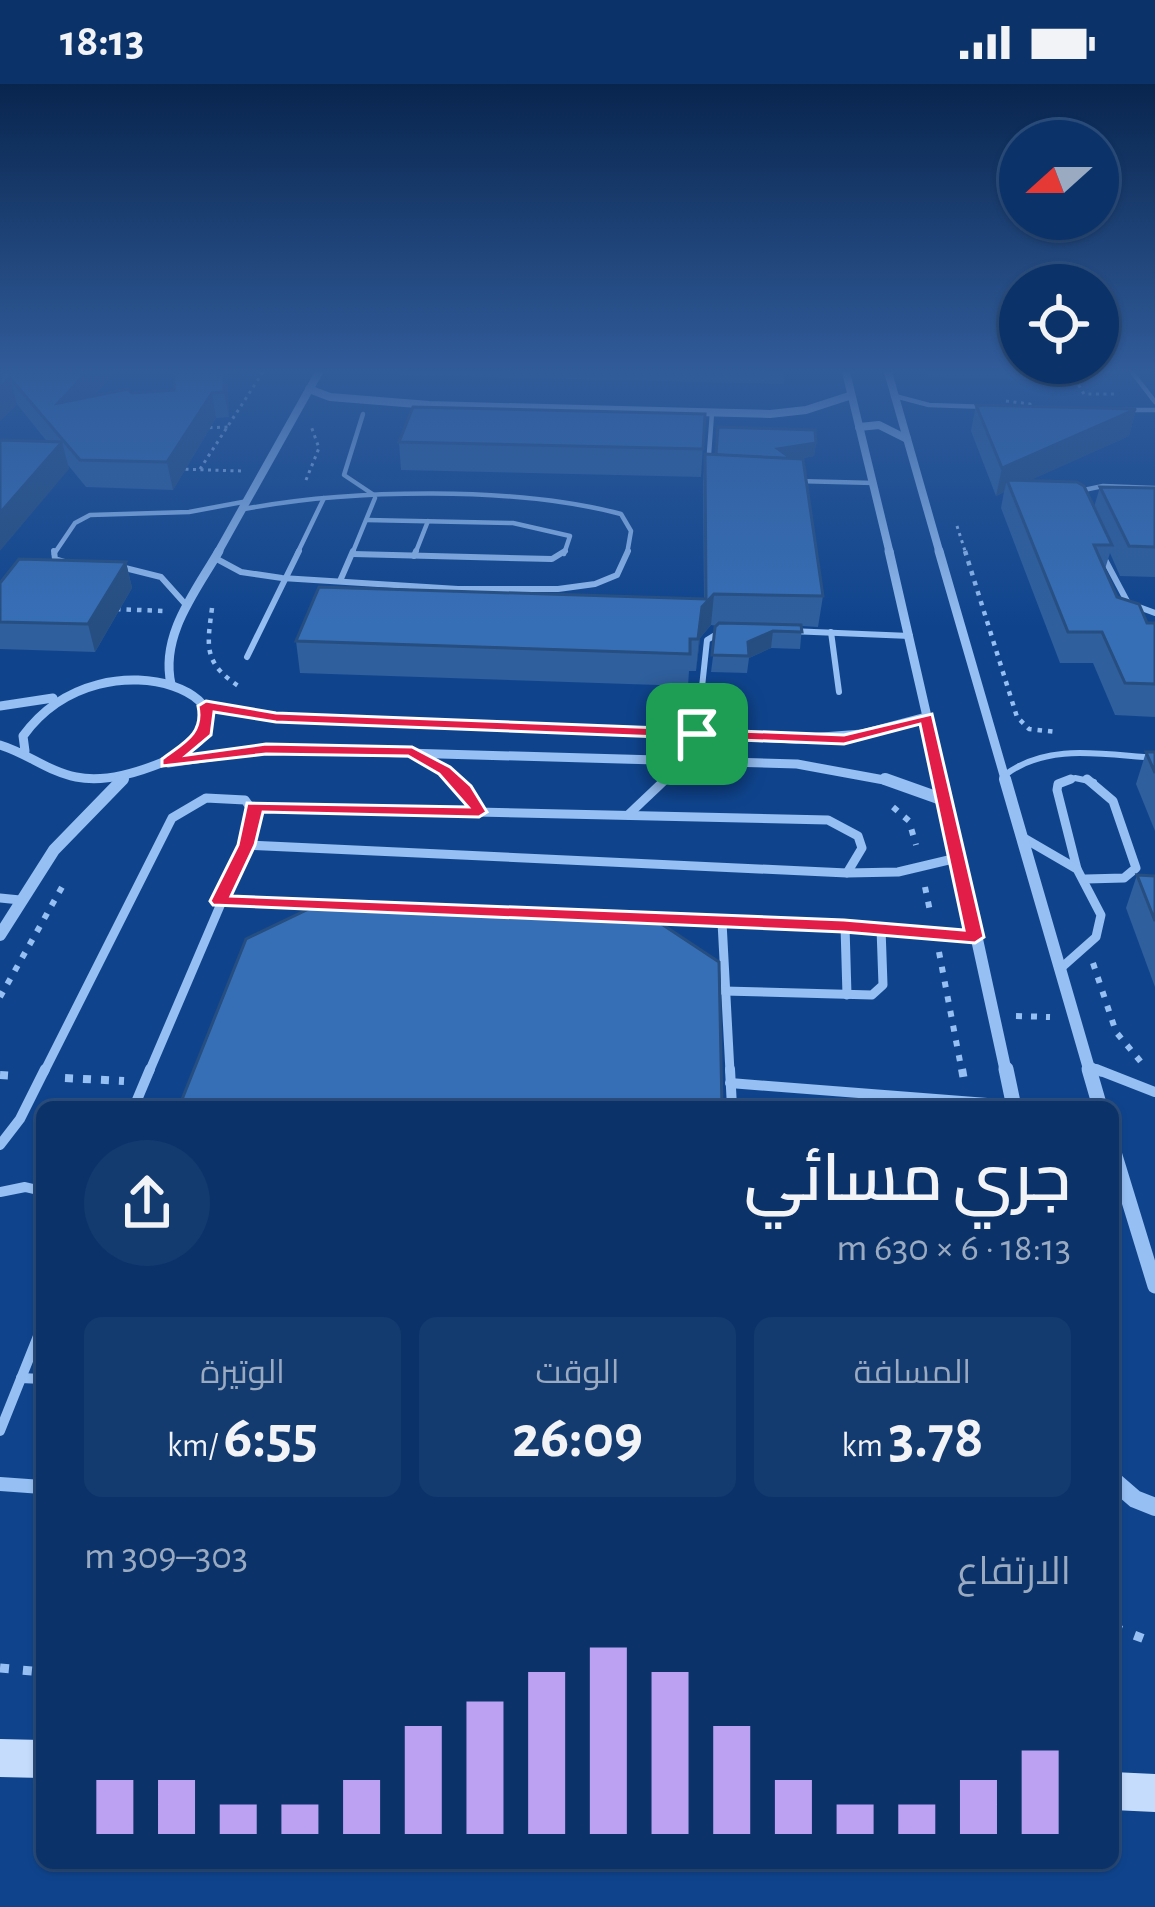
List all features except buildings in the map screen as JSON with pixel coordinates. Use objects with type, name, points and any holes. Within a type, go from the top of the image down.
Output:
[{"type":"main road","points":[[1119,1791],[1155,1793]]},
{"type":"street","points":[[171,684],[168,648],[185,609],[271,457]]},
{"type":"street","points":[[867,457],[1012,1101]]},
{"type":"street","points":[[913,457],[1098,1101]]},
{"type":"street","points":[[0,706],[119,681],[171,684],[193,693],[206,706],[276,718],[844,739],[886,732],[926,717]]},
{"type":"street","points":[[66,695],[30,721],[23,736],[25,751],[38,765],[62,775],[128,775],[168,763],[266,749],[412,752],[848,768],[897,780],[944,800]]},
{"type":"street","points":[[168,763],[203,735],[206,706]]},
{"type":"street","points":[[0,746],[25,751]]},
{"type":"street","points":[[0,935],[65,832],[128,775]]},
{"type":"street","points":[[1119,1168],[1155,1286]]},
{"type":"street","points":[[1119,1485],[1155,1507]]},
{"type":"lane","points":[[350,457],[344,475],[377,498]]},
{"type":"lane","points":[[708,478],[709,457]]},
{"type":"lane","points":[[775,480],[874,483]]},
{"type":"lane","points":[[1076,499],[1075,494],[1089,487],[1155,488]]},
{"type":"lane","points":[[247,657],[324,498]]},
{"type":"lane","points":[[340,581],[377,498]]},
{"type":"lane","points":[[72,563],[56,559],[54,550],[75,523],[90,515],[190,512],[279,500],[571,502],[607,508],[629,522],[623,568],[602,583],[564,590],[282,578],[241,572],[215,558]]},
{"type":"lane","points":[[353,554],[552,559],[563,555],[570,536],[513,523],[368,520]]},
{"type":"lane","points":[[414,556],[428,521]]},
{"type":"lane","points":[[1094,537],[1121,595],[1128,603],[1155,613]]},
{"type":"lane","points":[[105,565],[150,572],[185,609]]},
{"type":"lane","points":[[697,734],[706,640],[730,629]]},
{"type":"lane","points":[[770,630],[910,636]]},
{"type":"lane","points":[[831,632],[838,692]]},
{"type":"lane","points":[[412,752],[445,770],[479,812]]},
{"type":"lane","points":[[1005,775],[1013,766],[1041,756],[1155,758]]},
{"type":"lane","points":[[628,815],[667,778],[705,761]]},
{"type":"lane","points":[[1077,868],[1057,790],[1058,784],[1072,778],[1094,780],[1109,791],[1135,861],[1132,874],[1124,878],[1086,879]]},
{"type":"lane","points":[[0,1145],[20,1119],[172,818],[204,797],[233,796],[253,807],[828,820],[858,836],[862,848],[847,873]]},
{"type":"lane","points":[[137,1101],[246,845],[256,815],[253,807]]},
{"type":"lane","points":[[1022,837],[1077,868],[1086,879],[1102,925],[1096,937],[1061,968]]},
{"type":"lane","points":[[246,845],[847,873],[898,872],[957,858]]},
{"type":"lane","points":[[0,898],[20,900]]},
{"type":"lane","points":[[219,901],[844,926],[975,937]]},
{"type":"lane","points":[[722,922],[731,1101]]},
{"type":"lane","points":[[844,926],[847,995]]},
{"type":"lane","points":[[724,991],[872,995],[883,985],[881,928]]},
{"type":"lane","points":[[1087,1064],[1115,1080],[1155,1092]]},
{"type":"lane","points":[[730,1084],[919,1101]]},
{"type":"lane","points":[[0,1192],[36,1190]]},
{"type":"lane","points":[[0,1431],[36,1341]]},
{"type":"lane","points":[[21,1378],[36,1379]]},
{"type":"lane","points":[[0,1484],[36,1487]]},
{"type":"path","points":[[200,470],[208,457]]},
{"type":"path","points":[[160,468],[263,472]]},
{"type":"path","points":[[955,520],[1020,723],[1064,732]]},
{"type":"path","points":[[95,608],[185,609]]},
{"type":"path","points":[[952,1013],[1112,1021]]},
{"type":"path","points":[[0,1075],[145,1082]]},
{"type":"path","points":[[1119,1629],[1155,1643]]},
{"type":"path","points":[[0,1668],[36,1671]]},
{"type":"route","points":[[206,706],[276,718],[697,734],[844,739],[886,732],[926,717],[975,937],[844,926],[219,901],[246,845],[256,815],[253,807],[479,812],[445,770],[412,752],[266,749],[168,763],[203,735],[206,706]]}]
